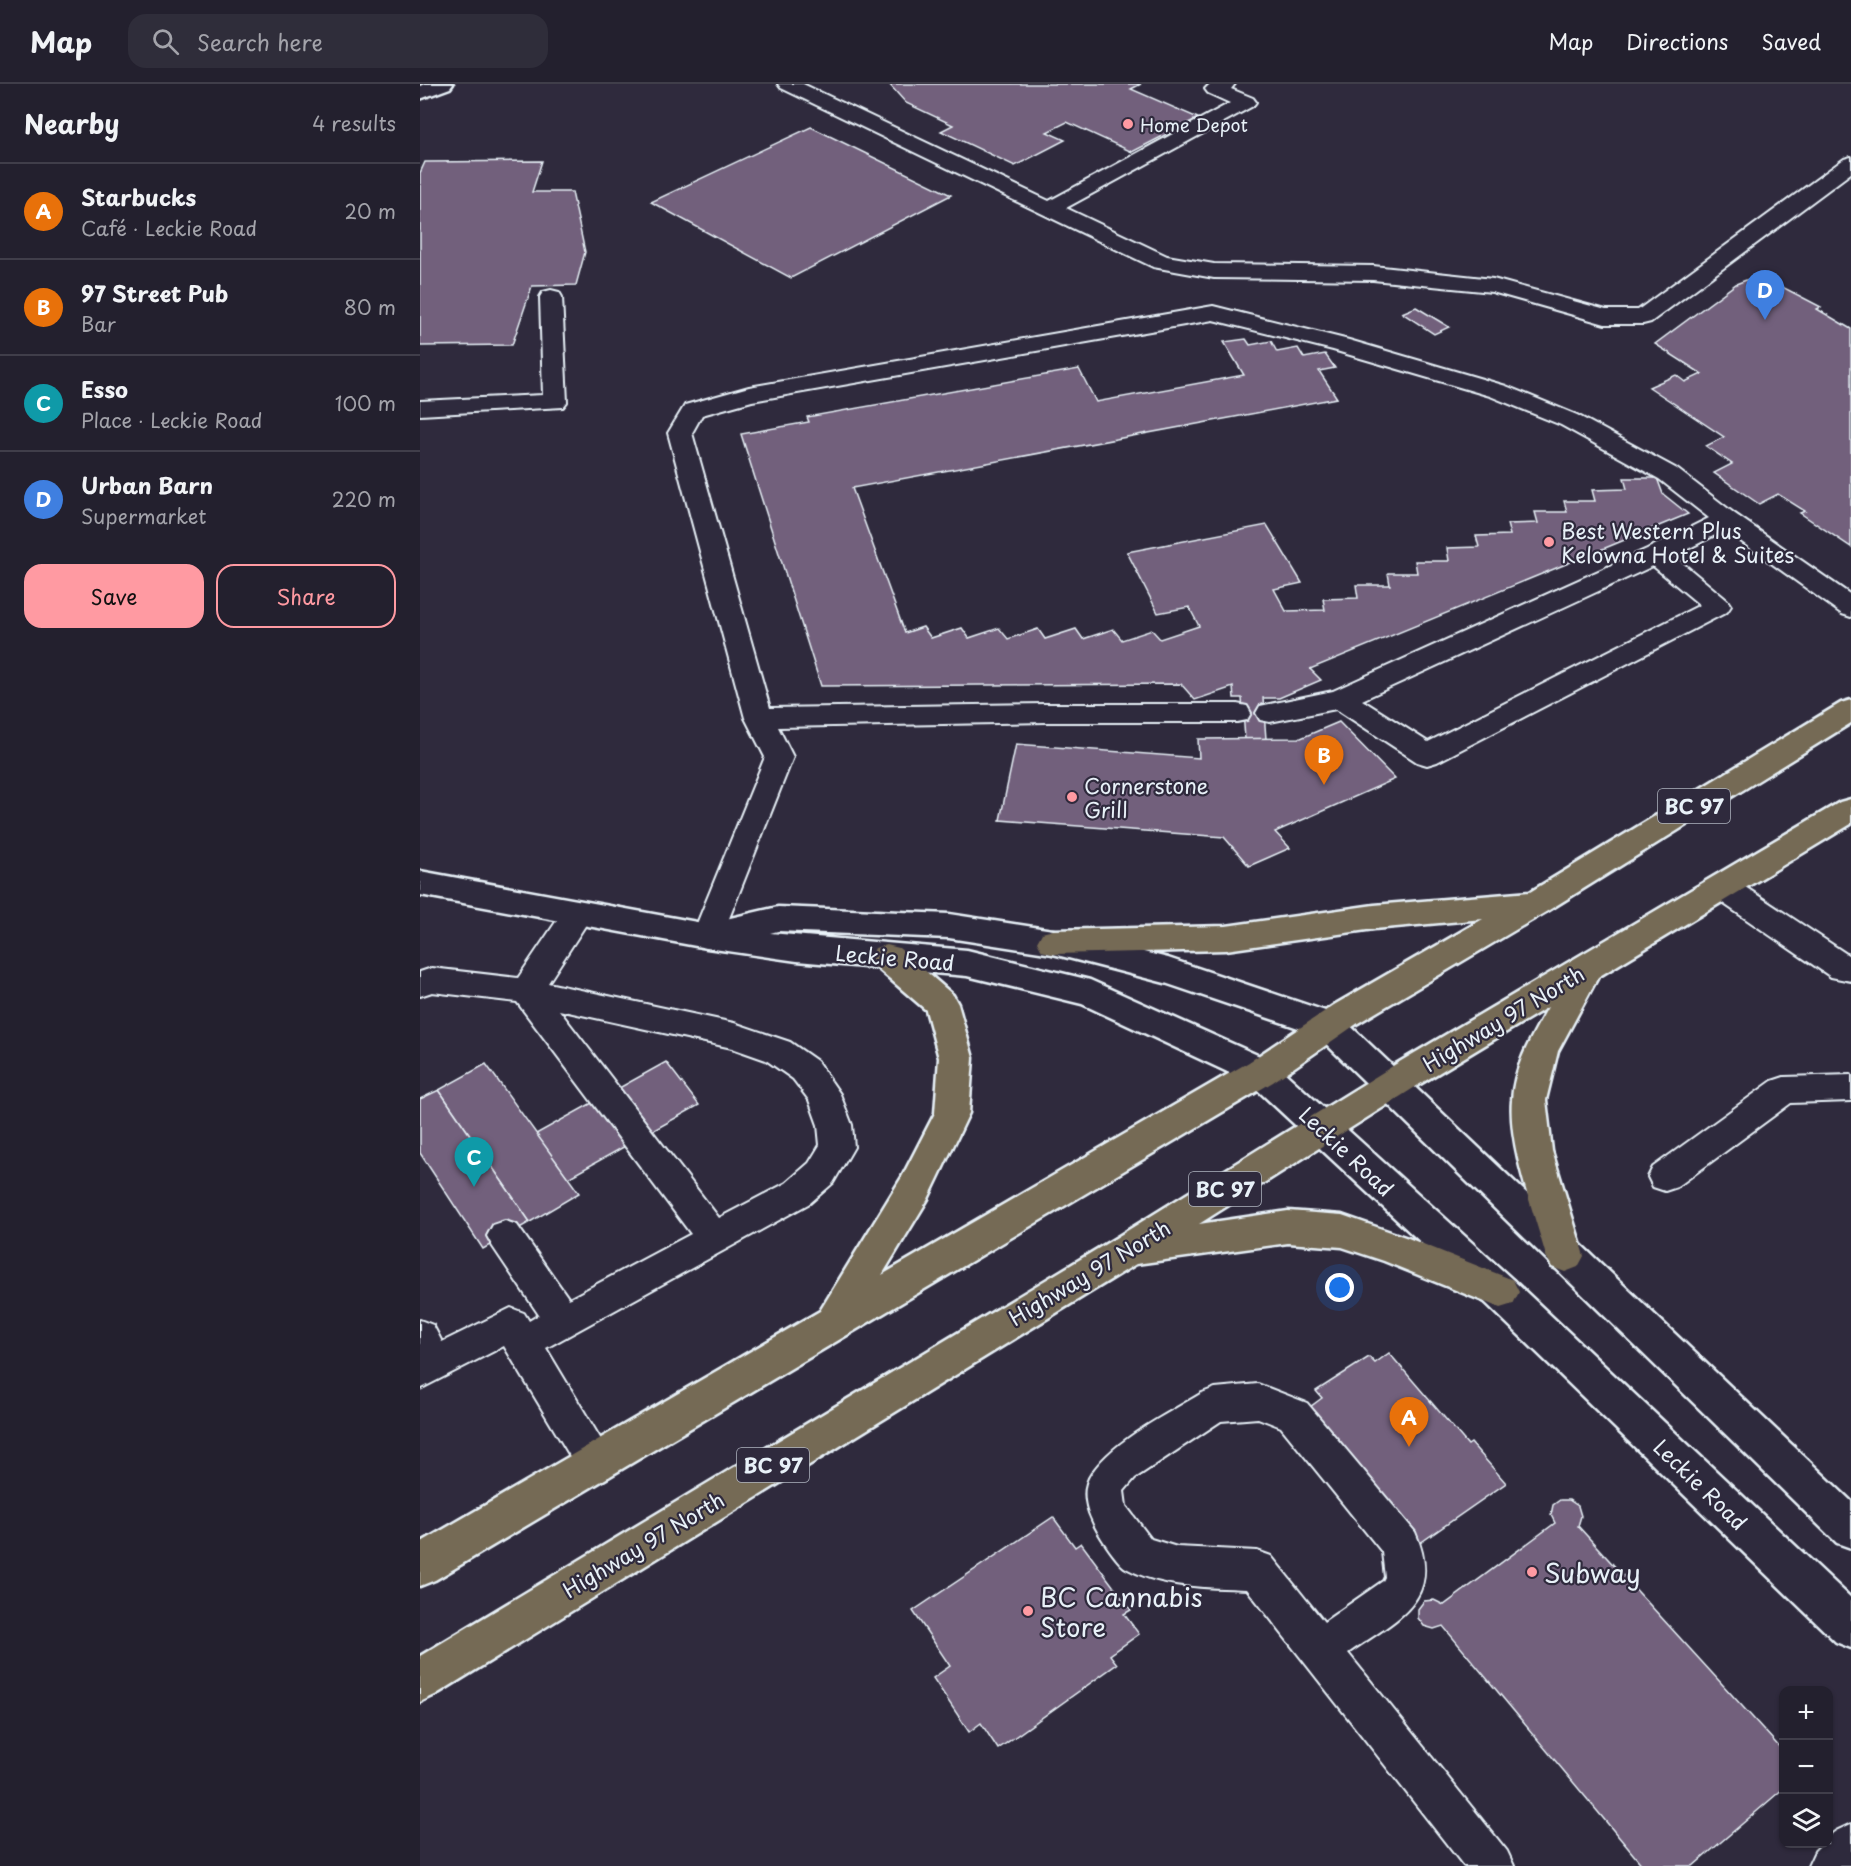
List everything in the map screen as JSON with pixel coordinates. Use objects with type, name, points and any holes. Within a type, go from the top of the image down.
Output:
[{"type":"highway","name":"BC 97","points":[[420,1566],[1261,1072],[1328,1025],[1538,902],[1851,711]]},
{"type":"highway","name":"Highway 97 North","points":[[420,1680],[1127,1250],[1392,1085],[1851,810]]},
{"type":"highway","points":[[1053,942],[1226,938],[1374,917],[1538,902]]},
{"type":"highway","points":[[832,1324],[915,1188],[952,1113],[956,1058],[941,1004],[887,957]]},
{"type":"highway","points":[[1566,1256],[1533,1151],[1529,1100],[1541,1050],[1585,970]]},
{"type":"highway","points":[[1127,1250],[1288,1227],[1342,1231],[1395,1249],[1500,1292]]},
{"type":"main road","points":[[420,93],[443,84]]},
{"type":"main road","name":"Leckie Road","points":[[420,883],[707,936],[797,949],[967,963],[1090,993],[1261,1072],[1500,1292],[1851,1627]]},
{"type":"main road","name":"Leckie Road","points":[[707,936],[778,919],[949,926],[1053,942],[1168,971],[1328,1025],[1851,1529]]},
{"type":"lane","points":[[788,84],[1161,262],[1214,272],[1373,273],[1493,286],[1605,317],[1643,317],[1851,163]]},
{"type":"lane","points":[[1049,209],[1246,102],[1215,89],[1225,84]]},
{"type":"lane","points":[[420,408],[555,402],[551,297]]},
{"type":"lane","points":[[707,936],[779,757],[759,718],[680,434],[693,410],[749,394],[1214,313],[1341,345],[1508,395],[1569,420],[1668,474],[1851,609]]},
{"type":"lane","points":[[1270,713],[1340,699],[1656,555],[1726,519]]},
{"type":"lane","points":[[1340,699],[1427,755],[1718,606],[1656,555]]},
{"type":"lane","points":[[759,718],[1046,713],[1237,713]]},
{"type":"lane","points":[[1722,887],[1842,969],[1851,969]]},
{"type":"lane","points":[[526,991],[579,912]]},
{"type":"lane","points":[[420,984],[432,980],[526,991],[580,1005],[734,1036],[778,1051],[805,1070],[823,1094],[835,1125],[837,1148],[821,1173],[798,1193],[522,1343]]},
{"type":"lane","points":[[526,991],[714,1238]]},
{"type":"lane","points":[[1665,1177],[1784,1090],[1851,1088]]},
{"type":"lane","points":[[505,1236],[563,1320]]},
{"type":"lane","points":[[425,1358],[511,1324],[596,1463]]},
{"type":"lane","points":[[1319,1649],[1397,1595],[1405,1578],[1401,1545],[1294,1415],[1258,1401],[1215,1405],[1121,1465],[1104,1488],[1108,1512],[1138,1554],[1177,1566],[1257,1570],[1319,1649],[1492,1866]]},
{"type":"lane","points":[[1830,1866],[1851,1846]]},
{"type":"building","name":"Home Depot","points":[[889,84],[1141,84],[1131,89],[1198,118],[1132,152],[1067,122],[1047,132],[1065,140],[1015,166],[941,131],[953,125],[906,103]]},
{"type":"building","points":[[811,127],[951,195],[791,278],[651,202]]},
{"type":"building","points":[[542,161],[532,192],[572,192],[585,252],[576,285],[532,286],[512,345],[420,346],[420,173],[425,162]]},
{"type":"building","points":[[1759,275],[1821,307],[1817,309],[1851,329],[1851,547],[1800,513],[1805,511],[1778,494],[1759,504],[1714,473],[1732,464],[1706,446],[1724,437],[1649,387],[1676,375],[1685,382],[1702,374],[1655,344],[1736,284]]},
{"type":"building","points":[[1416,307],[1449,327],[1434,334],[1402,313]]},
{"type":"building","name":"Best Western Plus Kelowna Hotel & Suites","points":[[1246,339],[1250,345],[1271,341],[1277,352],[1298,348],[1304,358],[1325,354],[1335,368],[1319,371],[1337,398],[852,488],[905,633],[923,627],[931,638],[962,628],[969,638],[999,628],[1008,639],[1038,629],[1045,639],[1076,629],[1083,639],[1113,629],[1122,640],[1152,630],[1160,639],[1199,626],[1189,607],[1158,613],[1127,552],[1267,525],[1302,583],[1274,589],[1286,611],[1325,610],[1323,599],[1358,598],[1356,585],[1390,585],[1388,573],[1417,573],[1415,561],[1449,561],[1447,548],[1479,547],[1476,536],[1510,535],[1507,524],[1538,523],[1535,512],[1567,512],[1564,501],[1595,501],[1592,490],[1627,489],[1624,478],[1657,478],[1663,494],[1688,514],[1310,669],[1321,680],[1279,698],[1263,698],[1266,739],[1245,739],[1242,698],[1234,698],[1233,687],[1195,700],[1181,684],[821,686],[741,434],[809,422],[807,417],[1079,369],[1096,402],[1244,375],[1224,342]]},
{"type":"building","points":[[1339,722],[1395,779],[1275,832],[1290,848],[1249,866],[1224,837],[1000,820],[1016,744],[1199,758],[1198,739],[1301,738]]},
{"type":"building","points":[[666,1062],[699,1105],[568,1178],[536,1134]]},
{"type":"building","points":[[486,1064],[579,1193],[530,1222],[439,1090]]},
{"type":"building","points":[[439,1090],[530,1222],[483,1249],[420,1153],[420,1099]]},
{"type":"building","points":[[1389,1353],[1468,1445],[1471,1443],[1506,1483],[1420,1543],[1310,1407],[1322,1398],[1316,1391],[1369,1357],[1375,1363]]},
{"type":"building","points":[[1560,1500],[1569,1500],[1578,1506],[1581,1516],[1578,1526],[1779,1747],[1779,1792],[1693,1866],[1643,1866],[1443,1626],[1434,1629],[1424,1626],[1418,1618],[1418,1609],[1424,1601],[1434,1600],[1444,1605],[1555,1523],[1551,1515],[1553,1505]]},
{"type":"building","points":[[1053,1517],[1075,1547],[1081,1543],[1131,1610],[1124,1614],[1139,1634],[1110,1655],[1117,1664],[998,1749],[981,1723],[969,1732],[933,1678],[950,1666],[913,1611]]},
{"type":"place","name":"Home Depot","points":[[1128,124]]},
{"type":"place","name":"Urban Barn","points":[[1765,320]]},
{"type":"place","name":"Best Western Plus Kelowna Hotel & Suites","points":[[1549,542]]},
{"type":"place","name":"97 Street Pub","points":[[1324,785]]},
{"type":"place","name":"Cornerstone Grill","points":[[1072,797]]},
{"type":"place","name":"Esso","points":[[474,1187]]},
{"type":"place","name":"Starbucks","points":[[1409,1447]]},
{"type":"place","name":"Subway","points":[[1532,1572]]},
{"type":"place","name":"BC Cannabis Store","points":[[1028,1611]]}]
